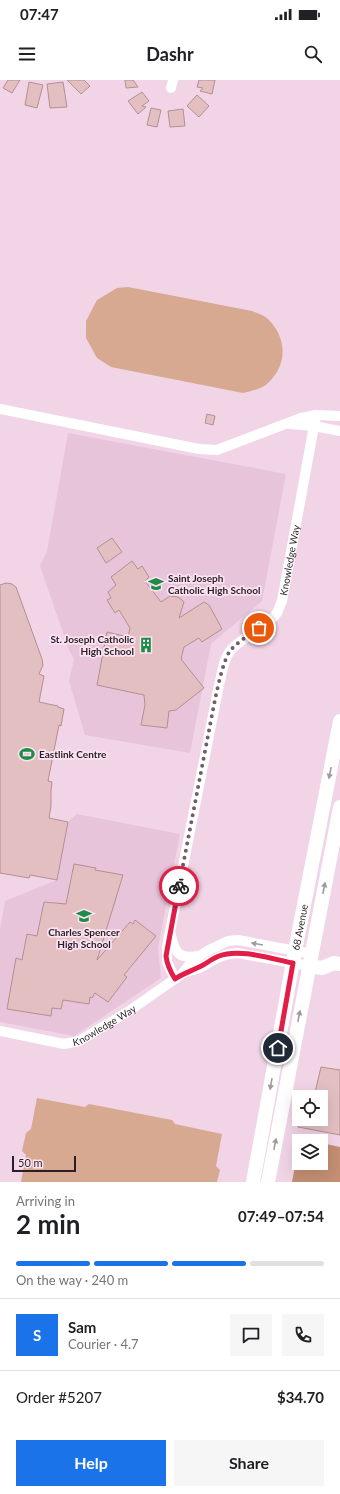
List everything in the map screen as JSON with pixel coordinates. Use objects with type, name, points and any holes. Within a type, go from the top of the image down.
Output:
[{"type":"main road","name":"68 Avenue","points":[[253,1182],[294,957],[340,721]]},
{"type":"main road","name":"68 Avenue","points":[[268,1182],[340,807]]},
{"type":"main road","points":[[310,960],[322,968],[337,964]]},
{"type":"street","points":[[0,409],[199,449],[217,450],[301,418],[316,415],[340,416]]},
{"type":"street","name":"Knowledge Way","points":[[178,976],[169,969],[166,962],[167,947],[219,685],[225,662],[230,651],[241,641],[269,622],[277,612],[282,601],[316,415]]},
{"type":"street","points":[[286,424],[314,426],[340,431]]},
{"type":"street","name":"Knowledge Way","points":[[170,929],[174,948],[181,956],[200,956]]},
{"type":"street","name":"Knowledge Way","points":[[0,1032],[64,1044],[79,1041],[128,1011],[178,976],[193,960],[228,941],[238,940],[294,957],[310,960]]},
{"type":"street","name":"Knowledge Way","points":[[178,976],[198,968],[218,956],[227,953],[294,957]]},
{"type":"shaded area","points":[[128,287],[252,311],[262,315],[274,326],[282,343],[282,359],[275,376],[263,387],[243,393],[111,367],[97,358],[86,338],[86,321],[97,300],[117,288]]},
{"type":"shaded area","name":"Saint Joseph Catholic High School","points":[[68,433],[286,474],[262,601],[211,644],[190,753],[85,735],[69,681],[74,659],[69,650],[40,566],[47,551]]},
{"type":"shaded area","name":"Charles Spencer High School","points":[[77,814],[180,834],[158,948],[161,978],[74,1036],[0,1022],[0,930],[5,901],[57,880],[68,822]]},
{"type":"shaded area","points":[[37,1098],[85,1107],[89,1104],[172,1120],[175,1124],[222,1134],[216,1166],[220,1170],[217,1182],[21,1182],[26,1155],[22,1151],[26,1133],[31,1129]]},
{"type":"shaded area","points":[[328,1144],[340,1147],[340,1182],[292,1182],[294,1170],[328,1170]]},
{"type":"building","points":[[8,80],[20,80],[12,93],[3,88]]},
{"type":"building","points":[[67,80],[84,80],[90,86],[81,94]]},
{"type":"building","points":[[125,80],[133,80],[138,87],[126,88]]},
{"type":"building","points":[[199,80],[215,80],[212,94],[200,91],[203,88],[197,87]]},
{"type":"building","points":[[29,82],[43,85],[37,108],[25,105]]},
{"type":"building","points":[[63,82],[67,107],[50,108],[47,84]]},
{"type":"building","points":[[142,92],[149,101],[142,106],[146,107],[138,114],[128,101]]},
{"type":"building","points":[[197,95],[209,106],[199,117],[187,106]]},
{"type":"building","points":[[151,108],[161,110],[157,127],[147,125]]},
{"type":"building","points":[[183,109],[185,126],[170,127],[168,111]]},
{"type":"building","points":[[207,414],[215,416],[213,425],[205,423]]},
{"type":"building","points":[[112,538],[122,552],[106,563],[97,548]]},
{"type":"building","name":"St. Joseph Catholic High School","points":[[132,561],[138,569],[142,566],[149,577],[145,581],[161,602],[170,596],[178,597],[184,602],[179,618],[204,602],[209,605],[222,629],[202,642],[199,638],[184,647],[181,659],[204,688],[176,710],[169,711],[167,728],[141,725],[145,705],[144,695],[97,685],[107,632],[128,637],[130,628],[119,610],[115,613],[107,600],[111,598],[108,592],[116,585],[111,577]]},
{"type":"building","name":"Eastlink Centre","points":[[6,583],[12,584],[16,587],[42,659],[43,665],[39,674],[44,676],[39,702],[58,706],[64,709],[61,726],[59,725],[48,781],[52,782],[49,818],[68,822],[57,880],[30,875],[29,878],[0,873],[0,585]]},
{"type":"building","name":"Charles Spencer High School","points":[[74,864],[96,868],[95,870],[123,875],[97,960],[130,922],[133,924],[135,920],[156,936],[124,975],[127,977],[108,1002],[95,993],[92,998],[90,997],[89,1004],[63,1000],[61,1009],[52,1008],[51,1016],[7,1009],[16,958],[22,960],[27,934],[37,936],[44,902],[66,904]]},
{"type":"building","points":[[321,1067],[340,1070],[340,1135],[298,1127],[328,1126],[328,1090],[316,1090]]},
{"type":"way so far","points":[[179,886],[202,763],[225,662],[230,651],[259,628]]},
{"type":"place","name":"Saint Joseph Catholic High School","points":[[156,584]]},
{"type":"place","name":"St. Joseph Catholic High School","points":[[146,645]]},
{"type":"place","name":"Eastlink Centre","points":[[27,754]]},
{"type":"place","name":"Charles Spencer High School","points":[[84,916]]},
{"type":"route","points":[[179,886],[166,956],[166,962],[175,979],[182,974],[198,968],[218,956],[227,953],[238,953],[293,963],[278,1048]]}]
